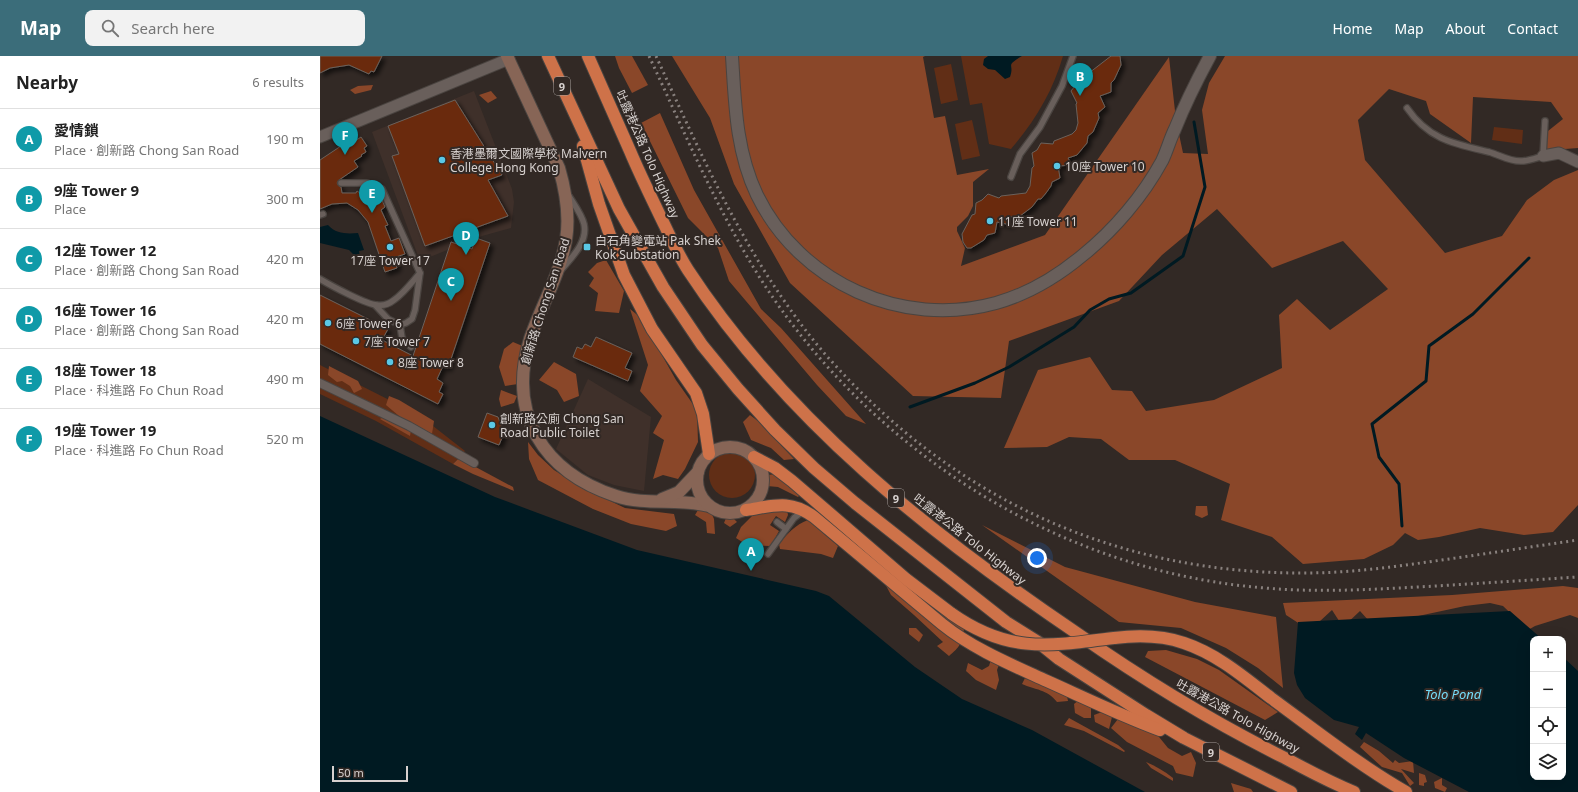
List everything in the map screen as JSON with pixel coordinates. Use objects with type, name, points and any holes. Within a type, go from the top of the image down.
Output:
[{"type":"highway","name":"9","points":[[548,56],[618,209],[663,287],[686,323],[711,356],[775,430],[814,468],[855,503],[1006,622],[1038,642],[1059,659],[1184,738],[1291,792]]},
{"type":"highway","name":"吐露港公路 Tolo Highway","points":[[588,56],[649,194],[673,245],[687,269],[718,313],[753,357],[789,398],[828,438],[868,475],[925,522],[1018,594],[1112,658],[1169,695],[1253,742],[1354,792]]},
{"type":"highway","points":[[575,116],[597,197],[624,275],[652,329],[696,393],[704,414],[710,454]]},
{"type":"highway","points":[[754,457],[775,468],[792,481],[906,579],[952,614],[982,632],[1020,644],[1038,645],[1138,636],[1161,637],[1184,643],[1208,653],[1226,665],[1357,761],[1406,792]]},
{"type":"highway","points":[[746,510],[788,505],[805,510],[939,622],[960,637],[1005,662],[1143,724],[1184,738]]},
{"type":"main road","name":"創新路 Chong San Road","points":[[508,57],[553,155],[565,187],[568,210],[566,239],[556,276],[530,340],[523,371],[524,400],[526,411],[534,432],[540,442],[559,464],[583,480],[616,496],[637,501],[690,502],[709,506],[722,513],[730,514],[746,510]]},
{"type":"main road","points":[[710,454],[722,448],[732,447],[742,449],[754,457],[759,464],[763,473],[762,490],[758,499],[746,510]]},
{"type":"main road","name":"創新路 Chong San Road","points":[[658,501],[679,492],[698,472],[701,464],[710,454]]},
{"type":"main road","points":[[698,472],[698,491],[709,506]]},
{"type":"street","points":[[732,56],[736,120],[745,164],[757,194],[779,231],[808,261],[840,284],[860,294],[882,302],[906,308],[957,310],[997,303],[1023,294],[1044,282],[1084,254],[1122,218],[1152,177],[1162,160],[1210,56]]},
{"type":"street","points":[[320,137],[508,57]]},
{"type":"street","points":[[1540,157],[1559,153],[1578,162]]},
{"type":"street","points":[[320,383],[409,426],[474,463]]},
{"type":"lane","points":[[1011,177],[1020,154],[1040,127],[1057,97],[1073,56]]},
{"type":"lane","points":[[1407,108],[1427,129],[1451,143],[1489,152],[1513,160],[1525,161],[1540,157],[1546,121]]},
{"type":"lane","points":[[320,279],[337,289],[375,306],[388,319],[400,324],[406,323],[412,319],[415,310],[420,273],[382,189],[367,184],[342,183]]},
{"type":"lane","points":[[556,276],[576,253],[582,240],[584,225],[565,187]]},
{"type":"lane","points":[[375,306],[394,301],[420,273]]},
{"type":"lane","points":[[400,324],[402,338],[410,347]]},
{"type":"lane","points":[[768,554],[795,516],[805,510]]},
{"type":"lane","points":[[777,522],[786,529]]},
{"type":"shaded area","points":[[615,56],[632,56],[648,85],[632,93],[619,68]]},
{"type":"shaded area","points":[[672,56],[925,56],[923,57],[934,118],[945,116],[957,175],[989,169],[973,182],[973,206],[968,216],[957,227],[957,231],[965,248],[961,266],[1045,235],[1169,57],[1176,120],[1183,153],[1208,154],[1202,110],[1209,83],[1225,56],[1578,56],[1578,148],[1565,149],[1547,158],[1543,135],[1563,119],[1551,102],[1473,97],[1471,143],[1430,114],[1426,101],[1389,89],[1358,120],[1365,160],[1445,253],[1502,236],[1527,200],[1554,180],[1578,170],[1578,505],[1553,532],[1524,535],[1480,528],[1418,540],[1405,533],[1393,545],[1364,559],[1303,564],[1272,537],[1221,520],[1230,484],[1175,460],[1129,460],[1101,439],[1069,437],[1047,447],[1004,448],[1038,370],[1090,357],[1112,390],[1132,391],[1146,411],[1214,400],[1282,368],[1279,315],[1297,299],[1330,330],[1388,289],[1343,241],[1272,268],[1217,209],[1162,255],[1119,301],[1009,341],[1001,398],[913,396],[790,283],[734,184],[710,118]]},
{"type":"shaded area","points":[[961,56],[1063,56],[1054,81],[1042,105],[1028,128],[1011,149],[989,144],[982,103],[970,105]]},
{"type":"shaded area","points":[[951,64],[958,100],[941,104],[934,68]]},
{"type":"shaded area","points":[[373,85],[371,90],[355,94],[350,90],[358,86]]},
{"type":"shaded area","name":"香港墨爾文國際學校 Malvern College Hong Kong","points":[[474,91],[512,189],[514,202],[511,228],[482,236],[420,261],[372,132]]},
{"type":"shaded area","points":[[491,91],[497,98],[488,103],[479,95]]},
{"type":"shaded area","points":[[660,113],[694,190],[761,309],[781,328],[866,424],[846,416],[817,385],[729,281],[718,248],[688,218],[641,123]]},
{"type":"shaded area","points":[[972,120],[980,156],[962,160],[955,124]]},
{"type":"shaded area","points":[[1494,127],[1523,130],[1522,144],[1492,140]]},
{"type":"shaded area","points":[[606,260],[624,291],[619,313],[595,311],[598,293],[589,286],[594,278],[588,272],[597,263]]},
{"type":"shaded area","points":[[630,309],[641,318],[676,380],[697,410],[698,442],[685,469],[678,479],[663,475],[653,479],[664,440],[653,433],[662,416],[640,391],[648,365]]},
{"type":"shaded area","points":[[513,342],[532,350],[530,368],[518,384],[505,386],[499,367],[504,349]]},
{"type":"shaded area","points":[[554,362],[576,374],[579,396],[564,402],[557,390],[539,380]]},
{"type":"shaded area","points":[[320,365],[419,415],[465,451],[453,464],[376,421],[320,394]]},
{"type":"shaded area","points":[[329,366],[358,381],[362,389],[354,393],[350,386],[342,381],[337,382],[328,375]]},
{"type":"shaded area","points":[[588,379],[651,417],[644,491],[614,485],[588,475],[556,449]]},
{"type":"shaded area","points":[[501,390],[517,396],[514,403],[501,407],[499,399]]},
{"type":"shaded area","points":[[389,396],[399,400],[434,421],[432,434],[405,421],[386,405]]},
{"type":"shaded area","points":[[750,415],[758,421],[794,459],[784,460],[771,448],[751,440],[743,422]]},
{"type":"shaded area","points":[[385,416],[411,430],[410,436],[380,419]]},
{"type":"shaded area","points":[[528,442],[538,455],[554,470],[581,487],[625,508],[674,514],[677,526],[666,531],[631,524],[593,509],[538,480],[529,459]]},
{"type":"shaded area","points":[[732,452],[745,456],[751,462],[755,475],[751,488],[745,494],[732,498],[719,494],[713,488],[709,475],[713,462],[719,456]]},
{"type":"shaded area","points":[[459,458],[513,487],[514,491],[453,464]]},
{"type":"shaded area","points":[[775,474],[800,495],[798,497],[778,487],[767,486],[768,475]]},
{"type":"shaded area","points":[[1196,506],[1207,506],[1208,515],[1202,518],[1195,515]]},
{"type":"shaded area","points":[[698,510],[711,512],[714,519],[715,534],[707,533],[706,522],[695,515]]},
{"type":"shaded area","points":[[787,510],[788,515],[785,522],[776,516],[770,525],[779,531],[771,546],[747,545],[736,538],[741,527],[755,513]]},
{"type":"shaded area","points":[[726,518],[733,518],[737,522],[730,527],[724,523]]},
{"type":"shaded area","points":[[808,520],[838,546],[833,558],[821,554],[780,549],[779,544],[789,533],[799,524]]},
{"type":"shaded area","points":[[982,525],[1065,567],[1195,602],[1276,617],[1283,688],[1258,668],[1226,648],[1181,628],[1119,622]]},
{"type":"shaded area","points":[[883,580],[923,610],[940,613],[964,629],[960,644],[956,650],[949,656],[937,646],[943,642],[891,595]]},
{"type":"shaded area","points":[[1563,586],[1578,588],[1578,618],[1570,615],[1535,626],[1528,630],[1503,606],[1490,603],[1465,606],[1409,618],[1369,621],[1360,611],[1343,627],[1332,610],[1319,622],[1306,628],[1286,615],[1283,603],[1452,595]]},
{"type":"shaded area","points":[[909,628],[916,628],[923,635],[919,642],[909,634]]},
{"type":"shaded area","points":[[1166,650],[1197,659],[1219,670],[1278,712],[1265,720],[1145,657],[1148,651]]},
{"type":"shaded area","points":[[992,656],[1000,662],[997,670],[999,680],[996,690],[976,680],[966,671],[968,663],[982,670],[989,666]]},
{"type":"shaded area","points":[[1025,678],[1040,680],[1067,696],[1068,701],[1057,702],[1045,692],[1022,684]]},
{"type":"shaded area","points":[[1079,700],[1091,705],[1091,718],[1084,718],[1075,713],[1074,704]]},
{"type":"shaded area","points":[[1102,712],[1112,717],[1109,729],[1095,722],[1094,715]]},
{"type":"shaded area","points":[[1069,718],[1118,745],[1125,751],[1124,752],[1084,731],[1064,725]]},
{"type":"shaded area","points":[[1118,719],[1155,732],[1168,748],[1182,756],[1191,752],[1196,763],[1193,777],[1176,773],[1173,766],[1127,742],[1111,728]]},
{"type":"shaded area","points":[[1364,742],[1379,751],[1393,763],[1395,760],[1399,763],[1413,761],[1414,773],[1401,769],[1414,783],[1410,786],[1402,773],[1382,767],[1360,747]]},
{"type":"shaded area","points":[[1146,762],[1166,773],[1173,778],[1173,781],[1151,768]]},
{"type":"shaded area","points":[[1419,773],[1425,775],[1427,782],[1424,783],[1424,786],[1419,785]]},
{"type":"shaded area","points":[[1442,778],[1442,785],[1447,788],[1445,792],[1435,788],[1434,782]]},
{"type":"shaded area","points":[[1231,783],[1251,789],[1253,792],[1234,792]]},
{"type":"water","points":[[988,56],[1022,56],[1013,62],[1011,65],[1010,77],[1005,79],[995,70],[988,69],[983,65],[984,59]]},
{"type":"water","points":[[328,225],[338,232],[358,233],[364,250],[359,251],[360,257],[354,255],[349,250],[320,243],[320,227]]},
{"type":"water","points":[[320,416],[495,497],[637,550],[816,591],[829,596],[915,667],[962,699],[1032,730],[1145,792],[320,792]]},
{"type":"water","name":"Tolo Pond","points":[[1510,611],[1539,636],[1530,636],[1530,780],[1566,780],[1566,660],[1578,671],[1578,792],[1469,792],[1404,758],[1366,733],[1362,740],[1355,734],[1359,727],[1334,720],[1305,698],[1297,685],[1294,673],[1298,622]]},
{"type":"building","points":[[320,56],[382,56],[374,72],[371,71],[369,74],[349,65],[330,68],[320,73]]},
{"type":"building","points":[[1111,56],[1120,56],[1121,65],[1111,83],[1111,92],[1100,96],[1105,107],[1098,113],[1099,118],[1093,132],[1088,136],[1087,143],[1077,155],[1068,158],[1072,165],[1058,166],[1060,178],[1052,182],[1046,193],[1041,199],[1038,199],[1032,207],[1020,216],[1009,217],[1011,225],[997,222],[995,233],[987,235],[984,240],[971,248],[967,248],[963,242],[962,234],[972,215],[975,214],[976,203],[988,194],[999,198],[1001,196],[1026,193],[1030,186],[1032,168],[1034,166],[1032,153],[1037,150],[1041,143],[1053,144],[1054,141],[1072,134],[1076,130],[1078,123],[1077,103],[1071,91],[1075,86],[1076,80],[1078,78],[1088,76],[1089,73]]},
{"type":"building","name":"香港墨爾文國際學校 Malvern College Hong Kong","points":[[455,100],[502,175],[488,180],[508,216],[425,246],[392,156],[399,154],[388,126]]},
{"type":"building","points":[[361,137],[367,146],[364,148],[366,152],[354,161],[358,167],[337,183],[341,187],[342,193],[356,193],[357,191],[360,193],[362,189],[375,197],[379,194],[385,207],[381,210],[388,225],[385,226],[391,241],[399,238],[405,254],[396,257],[398,264],[396,265],[397,268],[385,272],[368,222],[358,210],[347,203],[332,204],[320,209],[320,160],[344,144],[346,147]]},
{"type":"building","points":[[476,238],[490,243],[448,368],[443,366],[437,379],[443,383],[439,392],[443,394],[438,404],[320,344],[320,295],[388,329],[382,340],[413,356],[451,242],[472,249]]},
{"type":"building","points":[[596,337],[632,353],[625,368],[632,371],[628,381],[573,357],[577,347],[582,349],[585,344],[591,347]]},
{"type":"building","name":"創新路公廁 Chong San Road Public Toilet","points":[[487,413],[498,417],[504,433],[499,445],[478,437]]},
{"type":"waterway","points":[[910,407],[975,383],[1009,367],[1074,327],[1090,310],[1109,299],[1131,293],[1183,256],[1205,187],[1194,122]]},
{"type":"waterway","points":[[1402,526],[1399,484],[1379,457],[1372,424],[1426,381],[1429,346],[1473,314],[1529,258]]},
{"type":"railway","points":[[649,56],[701,169],[729,224],[760,278],[805,340],[856,397],[914,448],[977,492],[1044,528],[1115,557],[1189,577],[1265,588],[1308,590],[1372,589],[1578,577]]},
{"type":"railway","points":[[656,56],[708,167],[736,222],[751,249],[790,310],[834,364],[882,412],[934,455],[989,491],[1047,520],[1107,543],[1171,560],[1237,570],[1305,573],[1362,570],[1578,540]]},
{"type":"place","name":"9座 Tower 9","points":[[1080,96]]},
{"type":"place","name":"19座 Tower 19","points":[[345,155]]},
{"type":"place","name":"香港墨爾文國際學校 Malvern College Hong Kong","points":[[442,160]]},
{"type":"place","name":"10座 Tower 10","points":[[1057,166]]},
{"type":"place","name":"18座 Tower 18","points":[[372,213]]},
{"type":"place","name":"11座 Tower 11","points":[[990,221]]},
{"type":"place","name":"17座 Tower 17","points":[[390,247]]},
{"type":"place","name":"白石角變電站 Pak Shek Kok Substation","points":[[587,247]]},
{"type":"place","name":"16座 Tower 16","points":[[466,255]]},
{"type":"place","name":"12座 Tower 12","points":[[451,301]]},
{"type":"place","name":"6座 Tower 6","points":[[328,323]]},
{"type":"place","name":"7座 Tower 7","points":[[356,341]]},
{"type":"place","name":"8座 Tower 8","points":[[390,362]]},
{"type":"place","name":"創新路公廁 Chong San Road Public Toilet","points":[[492,425]]},
{"type":"place","name":"愛情鎖","points":[[751,571]]}]
